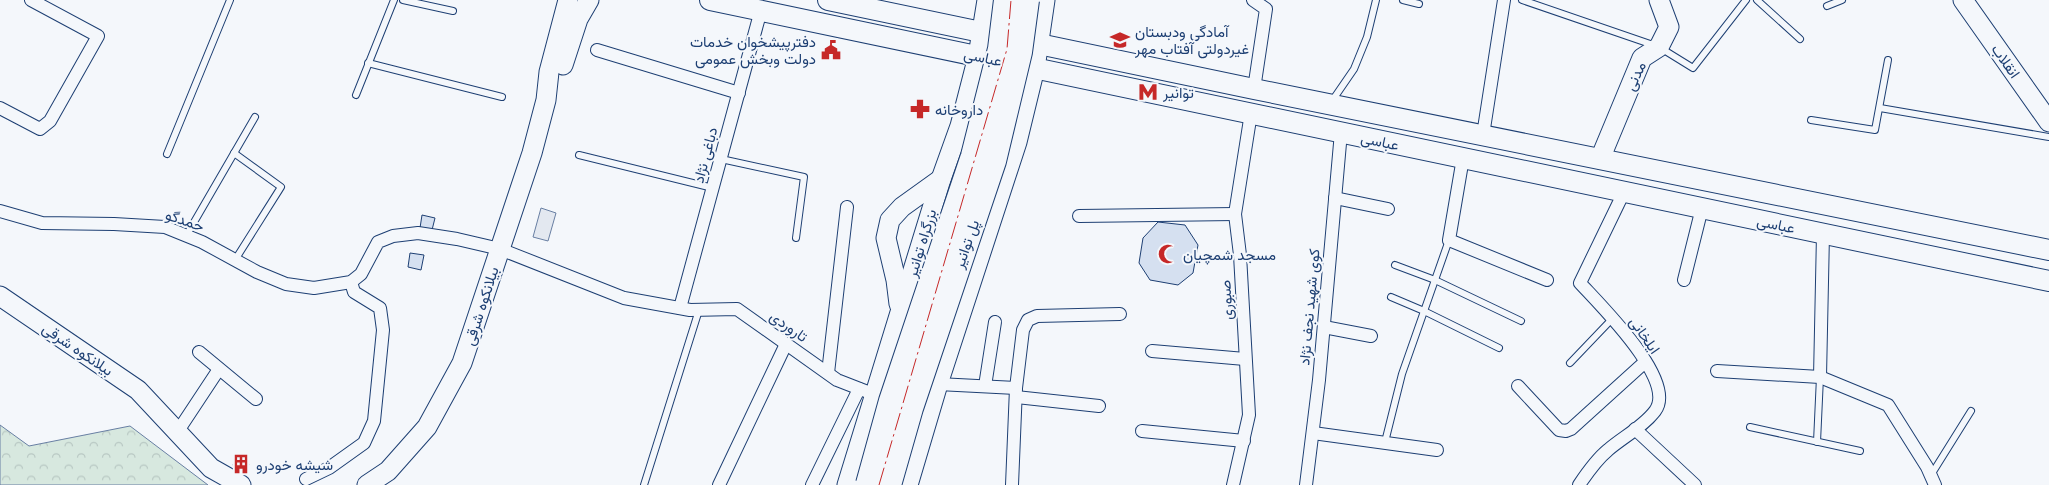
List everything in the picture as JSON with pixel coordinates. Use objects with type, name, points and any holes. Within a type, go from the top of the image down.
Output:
[{"type":"highway","name":"پل توانیر","points":[[868,485],[891,401],[974,156],[1000,48],[1006,0]]},
{"type":"highway","name":"پل توانیر","points":[[868,485],[911,408],[994,161],[1020,52],[1027,0]]},
{"type":"main road","name":"عباسى","points":[[710,0],[2049,281]]},
{"type":"main road","name":"عباسى","points":[[828,0],[1254,89],[2049,250]]},
{"type":"main road","points":[[1491,137],[1494,165]]},
{"type":"street","points":[[0,108],[40,129],[50,121],[98,36],[31,0]]},
{"type":"street","name":"بیلانکوه شرقی","points":[[367,485],[388,471],[428,427],[462,363],[532,153],[546,100],[548,72],[568,0]]},
{"type":"street","name":"بیلانکوه شرقی","points":[[546,100],[560,73],[578,19],[589,0]]},
{"type":"street","name":"بزرگراه توانیر","points":[[868,485],[866,392],[900,311],[941,179],[960,126],[978,56],[987,0]]},
{"type":"street","points":[[908,485],[938,384],[1017,142],[1035,68],[1045,0]]},
{"type":"street","points":[[1253,0],[1266,9],[1254,89]]},
{"type":"street","points":[[1491,137],[1504,0]]},
{"type":"street","name":"مدنی","points":[[1600,159],[1642,58],[1659,47],[1669,27],[1659,0]]},
{"type":"street","name":"انقلاب","points":[[1964,0],[2049,122]]},
{"type":"street","name":"دباغی نژاد","points":[[680,308],[761,10]]},
{"type":"street","points":[[597,50],[739,93]]},
{"type":"street","name":"صبوری","points":[[1234,485],[1249,416],[1240,255],[1235,214],[1250,113]]},
{"type":"street","points":[[960,126],[974,122],[992,123],[1008,131],[1017,142]]},
{"type":"street","name":"کوی شهید نجف نژاد","points":[[1306,485],[1324,327],[1340,132]]},
{"type":"street","points":[[1463,158],[1449,240],[1547,280]]},
{"type":"street","points":[[900,311],[896,280],[886,238],[890,220],[902,207],[941,179]]},
{"type":"street","name":"ایلخانی","points":[[1579,485],[1606,451],[1635,429],[1655,410],[1660,399],[1659,388],[1645,362],[1613,318],[1580,283],[1624,192]]},
{"type":"street","points":[[1335,198],[1388,209]]},
{"type":"street","points":[[828,373],[847,206]]},
{"type":"street","points":[[1684,280],[1702,208]]},
{"type":"street","name":"حمدگو","points":[[0,211],[42,223],[165,227],[257,272],[286,284],[314,288],[351,282]]},
{"type":"street","points":[[1080,216],[1235,214]]},
{"type":"street","name":"تاروردی","points":[[351,282],[362,274],[378,242],[393,236],[418,233],[457,239],[500,249],[624,298],[680,308],[737,310],[837,380],[866,392]]},
{"type":"street","points":[[1820,377],[1823,234]]},
{"type":"street","points":[[306,479],[329,468],[364,443],[374,421],[382,330],[380,308],[354,292],[351,282]]},
{"type":"street","name":"بیلانکوه شرقی","points":[[0,296],[138,390],[212,468],[240,485]]},
{"type":"street","points":[[1012,485],[1016,393],[1023,330],[1028,320],[1037,316],[1120,314]]},
{"type":"street","points":[[985,386],[995,322]]},
{"type":"street","points":[[1324,327],[1371,336]]},
{"type":"street","points":[[719,485],[786,344]]},
{"type":"street","points":[[1152,351],[1245,359]]},
{"type":"street","points":[[199,352],[256,398]]},
{"type":"street","points":[[1518,386],[1559,430],[1566,431],[1571,429],[1645,362]]},
{"type":"street","points":[[178,431],[219,369]]},
{"type":"street","points":[[1717,370],[1820,377],[1888,405],[1933,481]]},
{"type":"street","points":[[938,384],[985,386],[1016,393],[1099,406]]},
{"type":"street","points":[[812,485],[866,392]]},
{"type":"street","points":[[1635,429],[1695,485]]},
{"type":"street","points":[[1142,431],[1244,440]]},
{"type":"street","points":[[1313,433],[1437,450]]},
{"type":"lane","points":[[167,154],[230,0]]},
{"type":"lane","points":[[356,95],[394,0]]},
{"type":"lane","points":[[403,0],[453,11]]},
{"type":"lane","points":[[1330,104],[1354,69],[1367,37],[1376,0]]},
{"type":"lane","points":[[1403,0],[1419,4]]},
{"type":"lane","points":[[1522,0],[1659,47],[1693,68],[1746,0]]},
{"type":"lane","points":[[1757,0],[1800,39]]},
{"type":"lane","points":[[1827,6],[1842,0]]},
{"type":"lane","points":[[1811,120],[1875,130],[1888,60]]},
{"type":"lane","points":[[368,63],[502,97]]},
{"type":"lane","points":[[1880,108],[2049,137]]},
{"type":"lane","points":[[186,236],[255,117]]},
{"type":"lane","points":[[234,153],[281,187],[235,260]]},
{"type":"lane","points":[[580,155],[713,188]]},
{"type":"lane","points":[[721,159],[804,178],[796,238]]},
{"type":"lane","points":[[1385,442],[1402,374],[1449,240]]},
{"type":"lane","points":[[1395,264],[1435,280],[1521,321]]},
{"type":"lane","points":[[1391,298],[1424,311],[1499,348]]},
{"type":"lane","points":[[644,485],[699,310]]},
{"type":"lane","points":[[1570,363],[1613,318]]},
{"type":"lane","points":[[1817,442],[1820,377]]},
{"type":"lane","points":[[1933,481],[1971,411]]},
{"type":"lane","points":[[1750,427],[1860,450]]},
{"type":"green space","points":[[0,425],[29,446],[130,426],[208,485],[0,485]]},
{"type":"shaded area","points":[[541,208],[556,213],[548,241],[533,237]]},
{"type":"building","points":[[422,215],[435,218],[432,230],[420,228]]},
{"type":"building","name":"مسجد شمچیان","points":[[1158,222],[1185,225],[1198,245],[1193,273],[1178,285],[1150,280],[1139,263],[1143,238]]},
{"type":"building","points":[[410,253],[424,255],[421,270],[408,267]]},
{"type":"building","name":"شیشه خودرو","points":[[240,455],[249,464],[241,474],[233,465]]},
{"type":"power","points":[[879,485],[1007,49],[1011,0]]},
{"type":"place","name":"آمادگی ودبستان غیردولتی آفتاب مهر","points":[[1120,40]]},
{"type":"place","name":"دفترپیشخوان خدمات دولت وبخش عمومی","points":[[831,50]]},
{"type":"place","name":"توانیر","points":[[1148,92]]},
{"type":"place","name":"داروخانه","points":[[920,109]]},
{"type":"place","name":"مسجد شمچیان","points":[[1168,254]]},
{"type":"place","name":"شیشه خودرو","points":[[241,464]]}]
